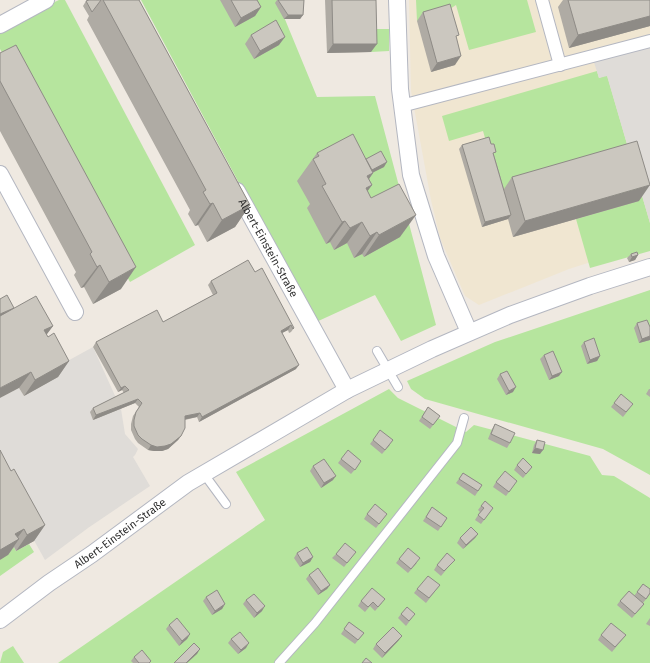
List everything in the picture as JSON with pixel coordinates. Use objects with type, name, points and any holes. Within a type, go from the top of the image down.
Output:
[{"type":"street","points":[[0,25],[46,0]]},
{"type":"street","points":[[397,0],[400,89],[411,175],[436,256],[469,332]]},
{"type":"street","points":[[542,0],[560,65]]},
{"type":"street","points":[[409,104],[650,41]]},
{"type":"street","points":[[0,174],[75,312]]},
{"type":"street","name":"Albert-Einstein-Straße","points":[[231,181],[347,390]]},
{"type":"street","name":"Albert-Einstein-Straße","points":[[0,620],[188,483],[347,390],[469,332],[590,286],[650,268]]},
{"type":"lane","points":[[377,351],[398,387]]},
{"type":"lane","points":[[279,663],[315,623],[457,443],[464,418]]},
{"type":"lane","points":[[204,474],[226,504]]},
{"type":"shaded area","points":[[409,0],[650,0],[650,243],[569,269],[479,305],[465,296],[440,238],[431,200],[411,91]]},
{"type":"shaded area","points":[[650,41],[650,223],[607,76],[599,78],[592,56]]},
{"type":"shaded area","points":[[93,347],[121,409],[125,434],[138,449],[133,457],[150,486],[88,528],[45,560],[3,485],[0,487],[0,398],[19,388],[24,396],[57,377],[53,369]]},
{"type":"green space","points":[[59,0],[65,0],[195,245],[130,282],[0,49],[0,28]]},
{"type":"green space","points":[[141,0],[277,0],[317,97],[375,96],[436,325],[401,341],[375,295],[314,323]]},
{"type":"green space","points":[[416,0],[527,0],[536,32],[469,50],[456,5],[444,13],[417,21]]},
{"type":"green space","points":[[370,29],[389,29],[389,51],[371,52]]},
{"type":"green space","points":[[597,71],[599,78],[607,75],[650,223],[650,251],[590,268],[576,219],[638,201],[501,193],[483,131],[449,141],[442,116]]},
{"type":"green space","points":[[650,290],[650,475],[603,449],[425,399],[411,389],[407,381],[495,342]]},
{"type":"green space","points":[[389,389],[398,398],[466,432],[474,425],[590,456],[602,475],[614,476],[650,498],[650,663],[58,663],[265,520],[236,472]]},
{"type":"green space","points":[[29,544],[34,552],[0,576],[0,560],[13,545],[16,551]]},
{"type":"green space","points":[[13,646],[24,663],[0,663],[3,652]]},
{"type":"building","points":[[101,0],[92,12],[86,1]]},
{"type":"building","points":[[103,0],[139,0],[250,205],[222,220],[213,203],[210,204],[203,192],[206,190]]},
{"type":"building","points":[[231,0],[257,0],[261,7],[241,18]]},
{"type":"building","points":[[278,0],[304,0],[303,15],[288,15]]},
{"type":"building","points":[[332,0],[376,0],[377,44],[333,44]]},
{"type":"building","points":[[568,0],[650,0],[650,16],[578,35]]},
{"type":"building","points":[[450,4],[459,35],[456,36],[461,56],[437,63],[423,12]]},
{"type":"building","points":[[276,20],[285,37],[260,51],[251,35]]},
{"type":"building","points":[[16,45],[136,267],[109,282],[100,265],[97,267],[90,254],[92,252],[0,81],[0,53]]},
{"type":"building","points":[[353,134],[373,173],[367,176],[372,185],[366,188],[371,198],[399,184],[416,215],[379,235],[377,232],[370,236],[362,222],[350,228],[345,221],[342,222],[322,186],[326,184],[313,159],[319,156],[317,153]]},
{"type":"building","points":[[489,137],[491,144],[494,144],[496,152],[493,153],[511,215],[485,222],[462,145]]},
{"type":"building","points":[[637,141],[650,185],[525,221],[512,177]]},
{"type":"building","points":[[381,151],[387,162],[372,170],[366,159]]},
{"type":"building","points":[[637,252],[638,255],[632,257],[631,254]]},
{"type":"building","points":[[248,260],[255,272],[262,268],[294,328],[293,329],[291,325],[281,331],[299,365],[202,417],[200,413],[185,416],[185,428],[181,436],[171,444],[165,446],[157,447],[151,445],[138,435],[134,426],[134,420],[136,412],[142,403],[138,399],[96,415],[93,408],[129,390],[125,386],[121,388],[96,342],[157,310],[163,322],[217,293],[211,281]]},
{"type":"building","points":[[7,295],[14,308],[0,314],[0,299]]},
{"type":"building","points":[[36,296],[53,326],[44,330],[48,337],[54,333],[69,361],[35,380],[31,372],[0,388],[0,316]]},
{"type":"building","points":[[647,320],[650,327],[650,336],[642,339],[637,323]]},
{"type":"building","points":[[594,338],[600,356],[590,360],[584,342]]},
{"type":"building","points":[[553,351],[562,372],[552,376],[544,355]]},
{"type":"building","points":[[507,371],[516,387],[509,391],[500,374]]},
{"type":"building","points":[[621,394],[633,404],[626,412],[614,403]]},
{"type":"building","points":[[428,407],[440,416],[433,425],[422,417]]},
{"type":"building","points":[[495,424],[515,433],[510,443],[491,434]]},
{"type":"building","points":[[380,430],[393,440],[385,450],[373,440]]},
{"type":"building","points":[[537,440],[545,442],[543,450],[535,448]]},
{"type":"building","points":[[0,450],[11,471],[14,469],[45,525],[27,535],[24,529],[15,534],[19,539],[0,550]]},
{"type":"building","points":[[348,450],[361,461],[355,470],[341,459]]},
{"type":"building","points":[[523,458],[532,467],[526,474],[517,465]]},
{"type":"building","points":[[324,459],[336,476],[324,483],[313,466]]},
{"type":"building","points":[[505,471],[517,481],[509,492],[496,482]]},
{"type":"building","points":[[463,473],[482,485],[478,491],[459,479]]},
{"type":"building","points":[[485,501],[493,508],[484,520],[478,515],[484,508],[481,506]]},
{"type":"building","points":[[375,504],[387,514],[379,524],[367,514]]},
{"type":"building","points":[[432,507],[447,518],[441,527],[426,517]]},
{"type":"building","points":[[471,527],[478,534],[466,545],[460,538]]},
{"type":"building","points":[[345,543],[356,552],[347,563],[336,554]]},
{"type":"building","points":[[307,547],[313,557],[303,563],[297,553]]},
{"type":"building","points":[[408,548],[420,558],[411,569],[399,559]]},
{"type":"building","points":[[447,553],[455,560],[444,571],[437,565]]},
{"type":"building","points":[[318,568],[330,585],[321,591],[309,575]]},
{"type":"building","points":[[428,576],[440,585],[429,598],[417,589]]},
{"type":"building","points":[[643,584],[650,589],[650,593],[646,599],[637,592]]},
{"type":"building","points":[[372,588],[385,599],[378,607],[373,602],[368,607],[361,601]]},
{"type":"building","points":[[217,590],[225,604],[215,611],[206,597]]},
{"type":"building","points":[[629,591],[644,604],[635,614],[620,601]]},
{"type":"building","points":[[254,594],[265,606],[257,613],[246,600]]},
{"type":"building","points":[[407,607],[415,614],[409,621],[401,614]]},
{"type":"building","points":[[177,618],[190,634],[182,641],[169,625]]},
{"type":"building","points":[[349,622],[364,633],[358,640],[344,629]]},
{"type":"building","points":[[611,623],[626,635],[615,647],[601,635]]},
{"type":"building","points":[[393,627],[402,636],[385,653],[376,644]]},
{"type":"building","points":[[240,632],[249,643],[241,650],[231,639]]},
{"type":"building","points":[[194,643],[200,649],[186,663],[174,663]]},
{"type":"building","points":[[142,650],[151,661],[149,663],[139,663],[134,657]]},
{"type":"building","points":[[366,658],[372,663],[362,663]]}]
